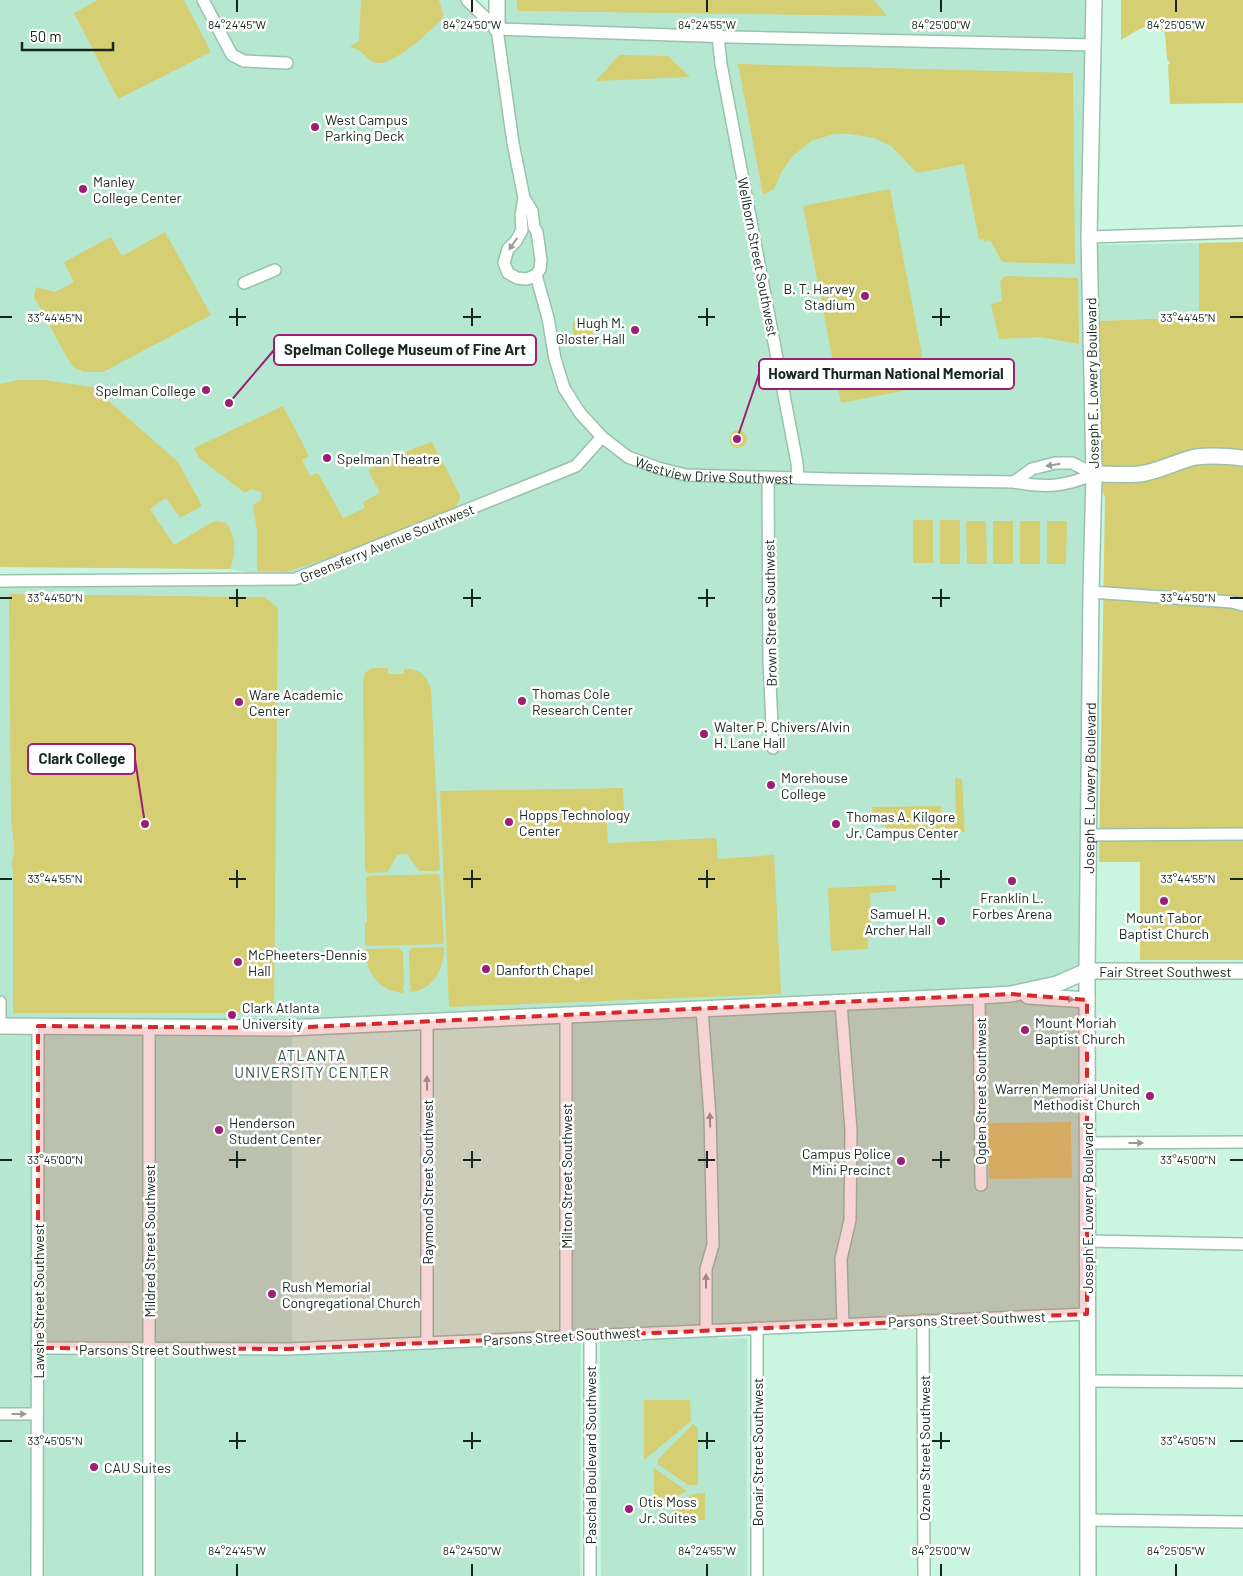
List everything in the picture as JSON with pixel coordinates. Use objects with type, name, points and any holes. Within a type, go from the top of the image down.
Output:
[{"type":"main road","points":[[496,29],[497,0]]},
{"type":"main road","name":"Joseph E. Lowery Boulevard","points":[[1088,1576],[1087,972],[1094,474],[1089,237],[1094,0]]},
{"type":"main road","name":"Westview Drive Southwest","points":[[1094,474],[1140,474],[1160,470],[1197,457],[1222,456],[1243,458]]},
{"type":"main road","name":"Fair Street Southwest","points":[[1087,972],[1243,971]]},
{"type":"main road","points":[[1011,994],[1057,984],[1087,972]]},
{"type":"main road","points":[[0,1026],[287,1028],[1011,994],[1087,1000]]},
{"type":"street","points":[[203,0],[232,55],[244,61],[287,63]]},
{"type":"street","points":[[467,0],[496,29],[1094,45]]},
{"type":"street","name":"Westview Drive Southwest","points":[[496,29],[513,143],[524,198],[532,211],[534,227],[539,240],[541,265],[536,274],[527,279],[517,278],[508,273],[504,263],[508,250],[522,230],[520,215],[524,198]]},
{"type":"street","name":"Wellborn Street Southwest","points":[[718,36],[721,64],[797,463],[798,478]]},
{"type":"street","points":[[1089,237],[1243,232]]},
{"type":"street","points":[[244,283],[275,270]]},
{"type":"street","name":"Westview Drive Southwest","points":[[536,274],[548,318],[555,359],[564,388],[580,413],[602,437],[628,457],[658,468],[686,475],[1014,482],[1032,485],[1072,483],[1094,474]]},
{"type":"street","name":"Greensferry Avenue Southwest","points":[[0,581],[295,579],[576,466],[602,437]]},
{"type":"street","name":"Westview Drive Southwest","points":[[1014,482],[1032,469],[1055,463],[1072,463],[1094,474]]},
{"type":"street","name":"Brown Street Southwest","points":[[768,478],[769,660],[773,748]]},
{"type":"street","points":[[1091,592],[1232,602],[1243,605]]},
{"type":"street","points":[[1088,835],[1243,834]]},
{"type":"street","name":"Ogden Street Southwest","points":[[980,996],[981,1185]]},
{"type":"street","points":[[0,1002],[0,1026]]},
{"type":"street","points":[[841,1003],[851,1130],[850,1220],[841,1259],[843,1324]]},
{"type":"street","points":[[702,1009],[710,1116],[713,1246],[706,1269],[706,1330]]},
{"type":"street","name":"Milton Street Southwest","points":[[566,1015],[566,1336]]},
{"type":"street","name":"Raymond Street Southwest","points":[[427,1342],[428,1022]]},
{"type":"street","name":"Lawshe Street Southwest","points":[[37,1576],[38,1026]]},
{"type":"street","name":"Mildred Street Southwest","points":[[149,1027],[149,1576]]},
{"type":"street","points":[[1087,1142],[1243,1142]]},
{"type":"street","points":[[1087,1241],[1243,1244]]},
{"type":"street","name":"Parsons Street Southwest","points":[[38,1348],[288,1349],[1087,1314]]},
{"type":"street","name":"Ozone Street Southwest","points":[[923,1320],[924,1576]]},
{"type":"street","name":"Bonair Street Southwest","points":[[757,1328],[757,1576]]},
{"type":"street","name":"Paschal Boulevard Southwest","points":[[590,1335],[590,1576]]},
{"type":"street","points":[[1087,1381],[1243,1382]]},
{"type":"street","points":[[0,1414],[37,1414]]},
{"type":"street","points":[[1088,1520],[1243,1522]]},
{"type":"highlighted area","points":[[1011,994],[1087,1000],[1087,1314],[288,1349],[38,1348],[38,1026],[287,1028]]},
{"type":"shaded area","points":[[0,0],[464,0],[496,28],[497,0],[1095,0],[1087,971],[981,999],[1090,989],[1085,1312],[718,1333],[718,1339],[747,1338],[747,1576],[601,1576],[600,1340],[559,1343],[562,1015],[292,1027],[292,1355],[581,1343],[580,1576],[0,1576],[0,581],[287,579],[230,569],[0,567]]},
{"type":"shaded area","points":[[98,0],[184,0],[211,52],[118,99],[74,13]]},
{"type":"shaded area","points":[[361,0],[439,0],[443,18],[402,54],[383,63],[376,63],[359,50],[350,47],[359,41]]},
{"type":"shaded area","points":[[517,0],[874,0],[887,16],[517,11]]},
{"type":"shaded area","points":[[1121,0],[1243,0],[1243,103],[1170,104],[1168,65],[1170,63],[1167,59],[1165,33],[1154,26],[1148,26],[1121,40]]},
{"type":"shaded area","points":[[619,55],[668,56],[690,77],[596,81]]},
{"type":"shaded area","points":[[738,64],[1073,73],[1075,264],[1002,262],[990,240],[984,242],[984,239],[979,240],[964,164],[917,173],[891,146],[874,138],[834,134],[811,141],[793,156],[782,171],[774,189],[763,195]]},
{"type":"shaded area","name":"B. T. Harvey Stadium","points":[[890,189],[928,386],[841,403],[803,206]]},
{"type":"shaded area","points":[[165,232],[211,315],[103,372],[84,372],[75,368],[70,363],[34,297],[36,287],[55,292],[74,282],[64,262],[111,237],[122,256]]},
{"type":"shaded area","points":[[1243,242],[1243,960],[1140,960],[1140,862],[1099,862],[1105,498],[1090,455],[1098,321],[1199,317],[1199,243]]},
{"type":"shaded area","points":[[1199,243],[1199,317],[1098,321],[1098,245]]},
{"type":"shaded area","points":[[1005,276],[1078,278],[1079,344],[1041,337],[999,339],[991,304],[1002,301],[1000,281]]},
{"type":"shaded area","points":[[573,321],[593,321],[593,340],[573,339]]},
{"type":"shaded area","points":[[18,380],[43,380],[93,387],[178,462],[202,506],[180,518],[166,498],[150,509],[174,545],[212,522],[226,523],[234,539],[230,569],[0,567],[0,384]]},
{"type":"shaded area","points":[[283,406],[309,456],[302,460],[310,476],[318,473],[343,518],[365,508],[363,502],[380,493],[368,470],[393,457],[394,459],[410,450],[432,442],[460,495],[459,501],[455,508],[359,548],[286,572],[257,571],[257,532],[253,505],[261,500],[261,492],[251,489],[245,493],[199,458],[194,448]]},
{"type":"shaded area","points":[[734,430],[742,430],[747,435],[745,446],[734,448],[729,443],[729,435]]},
{"type":"shaded area","points":[[913,520],[933,520],[933,563],[913,563]]},
{"type":"shaded area","points":[[940,520],[960,520],[960,564],[940,564]]},
{"type":"shaded area","points":[[966,521],[986,521],[987,564],[967,564]]},
{"type":"shaded area","points":[[993,521],[1013,521],[1013,564],[993,564]]},
{"type":"shaded area","points":[[1020,521],[1040,521],[1040,564],[1020,564]]},
{"type":"shaded area","points":[[1047,521],[1067,521],[1066,564],[1047,564]]},
{"type":"shaded area","points":[[9,594],[265,597],[278,608],[274,1013],[13,1013],[12,864],[14,851],[11,819]]},
{"type":"shaded area","points":[[372,668],[388,668],[388,674],[404,674],[404,669],[419,671],[425,677],[431,690],[440,868],[438,871],[419,871],[407,854],[397,855],[388,872],[368,873],[365,870],[363,682],[365,674]]},
{"type":"shaded area","points":[[955,778],[962,779],[965,832],[888,837],[888,830],[886,830],[886,826],[882,826],[881,821],[872,821],[872,807],[941,806],[942,824],[956,823]]},
{"type":"shaded area","points":[[623,788],[624,811],[606,813],[608,843],[716,838],[718,859],[774,855],[781,994],[449,1007],[440,791]]},
{"type":"shaded area","points":[[438,874],[440,876],[444,942],[442,944],[406,945],[406,941],[405,945],[367,946],[365,944],[365,922],[367,922],[366,878],[369,876]]},
{"type":"shaded area","points":[[896,885],[896,891],[870,893],[872,938],[868,938],[868,949],[831,951],[828,888]]},
{"type":"shaded area","points":[[400,948],[403,952],[403,993],[388,989],[376,980],[368,967],[365,951],[367,949]]},
{"type":"shaded area","points":[[412,948],[444,948],[444,956],[436,977],[425,988],[410,992],[409,952]]},
{"type":"shaded area","points":[[1071,1122],[1072,1178],[989,1179],[988,1123]]},
{"type":"shaded area","points":[[644,1400],[690,1400],[691,1421],[644,1460]]},
{"type":"shaded area","points":[[693,1424],[698,1428],[698,1485],[688,1485],[658,1464],[658,1459]]},
{"type":"shaded area","points":[[654,1468],[687,1491],[654,1509]]},
{"type":"shaded area","points":[[705,1493],[705,1520],[673,1520],[673,1505],[693,1494]]},
{"type":"place","name":"West Campus Parking Deck","points":[[315,127]]},
{"type":"place","name":"Manley College Center","points":[[83,189]]},
{"type":"place","name":"B. T. Harvey Stadium","points":[[865,296]]},
{"type":"place","name":"Hugh M. Gloster Hall","points":[[635,330]]},
{"type":"place","name":"Spelman College","points":[[206,390]]},
{"type":"place","name":"Spelman College Museum of Fine Art","points":[[229,403]]},
{"type":"place","name":"Howard Thurman National Memorial","points":[[737,439]]},
{"type":"place","name":"Spelman Theatre","points":[[327,458]]},
{"type":"place","name":"Thomas Cole Research Center","points":[[522,701]]},
{"type":"place","name":"Ware Academic Center","points":[[239,702]]},
{"type":"place","name":"Walter P. Chivers/Alvin H. Lane Hall","points":[[704,734]]},
{"type":"place","name":"Morehouse College","points":[[771,785]]},
{"type":"place","name":"Hopps Technology Center","points":[[509,822]]},
{"type":"place","name":"Clark College","points":[[145,824]]},
{"type":"place","name":"Thomas A. Kilgore Jr. Campus Center","points":[[836,824]]},
{"type":"place","name":"Franklin L. Forbes Arena","points":[[1012,881]]},
{"type":"place","name":"Mount Tabor Baptist Church","points":[[1164,901]]},
{"type":"place","name":"Samuel H. Archer Hall","points":[[941,921]]},
{"type":"place","name":"McPheeters-Dennis Hall","points":[[238,962]]},
{"type":"place","name":"Danforth Chapel","points":[[486,969]]},
{"type":"place","name":"Clark Atlanta University","points":[[232,1015]]},
{"type":"place","name":"Mount Moriah Baptist Church","points":[[1025,1030]]},
{"type":"place","name":"Warren Memorial United Methodist Church","points":[[1150,1096]]},
{"type":"place","name":"Henderson Student Center","points":[[219,1130]]},
{"type":"place","name":"Campus Police Mini Precinct","points":[[901,1161]]},
{"type":"place","name":"Rush Memorial Congregational Church","points":[[272,1294]]},
{"type":"place","name":"CAU Suites","points":[[94,1467]]},
{"type":"place","name":"Otis Moss Jr. Suites","points":[[629,1509]]},
{"type":"district","name":"ATLANTA UNIVERSITY CENTER","points":[[312,1064]]}]
